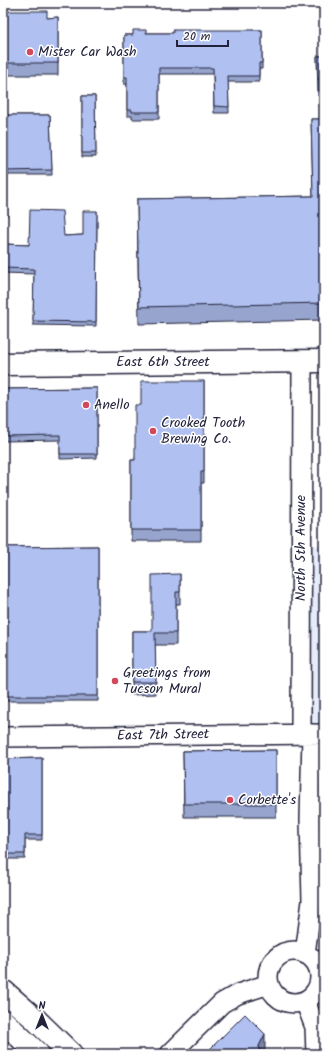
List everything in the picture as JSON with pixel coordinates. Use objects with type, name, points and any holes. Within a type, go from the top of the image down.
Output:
[{"type":"main road","name":"East 6th Street","points":[[3,364],[324,361]]},
{"type":"main road","points":[[3,991],[35,1019],[71,1054]]},
{"type":"main road","points":[[3,1021],[38,1054]]},
{"type":"street","name":"North 5th Avenue","points":[[302,361],[312,734],[310,820],[312,901],[305,954]]},
{"type":"street","name":"East 7th Street","points":[[3,737],[312,734]]},
{"type":"street","points":[[288,952],[305,954],[312,958],[317,964],[320,972],[318,990],[305,1002],[287,1003],[279,999],[269,984],[268,976],[270,968],[274,961],[281,955],[288,952]]},
{"type":"street","points":[[170,1054],[222,1003],[238,994],[269,984]]},
{"type":"street","points":[[305,1002],[315,1027],[316,1054]]},
{"type":"shaded area","points":[[324,545],[324,734],[301,734],[301,546]]},
{"type":"building","name":"Mister Car Wash","points":[[3,11],[47,11],[47,18],[58,17],[58,63],[3,63]]},
{"type":"building","points":[[322,16],[324,16],[324,90],[320,90],[317,56],[322,56]]},
{"type":"building","points":[[133,30],[146,30],[146,33],[173,33],[173,30],[262,30],[262,63],[259,63],[259,76],[228,76],[229,107],[214,106],[213,68],[159,68],[159,112],[132,112],[132,110],[127,110],[127,77],[124,77],[124,35],[133,35]]},
{"type":"building","points":[[82,96],[95,96],[96,153],[82,153]]},
{"type":"building","points":[[3,115],[50,115],[52,170],[3,171]]},
{"type":"building","points":[[311,119],[324,119],[324,303],[139,307],[137,199],[313,196]]},
{"type":"building","points":[[3,177],[6,177],[7,212],[3,212]]},
{"type":"building","points":[[30,210],[62,211],[64,236],[83,235],[83,211],[97,211],[96,322],[33,321],[34,269],[3,268],[3,244],[29,245]]},
{"type":"building","points":[[141,381],[204,381],[204,472],[201,472],[201,530],[131,530],[131,460],[135,460],[135,405],[141,405]]},
{"type":"building","points":[[97,388],[97,454],[60,454],[60,435],[3,436],[3,389]]},
{"type":"building","points":[[98,546],[98,696],[3,696],[3,547]]},
{"type":"building","points":[[180,574],[180,592],[176,592],[176,633],[155,633],[156,682],[132,682],[132,631],[152,631],[152,575]]},
{"type":"building","points":[[276,750],[276,804],[184,804],[183,751]]},
{"type":"building","points":[[42,758],[42,835],[25,835],[25,854],[3,854],[3,759]]},
{"type":"building","points":[[245,1014],[265,1034],[259,1046],[260,1054],[211,1054],[212,1053],[209,1050]]},
{"type":"place","name":"Mister Car Wash","points":[[30,52]]},
{"type":"place","name":"Anello","points":[[86,405]]},
{"type":"place","name":"Crooked Tooth Brewing Co.","points":[[153,431]]},
{"type":"place","name":"Greetings from Tucson Mural","points":[[115,681]]},
{"type":"place","name":"Corbette's","points":[[230,800]]}]
